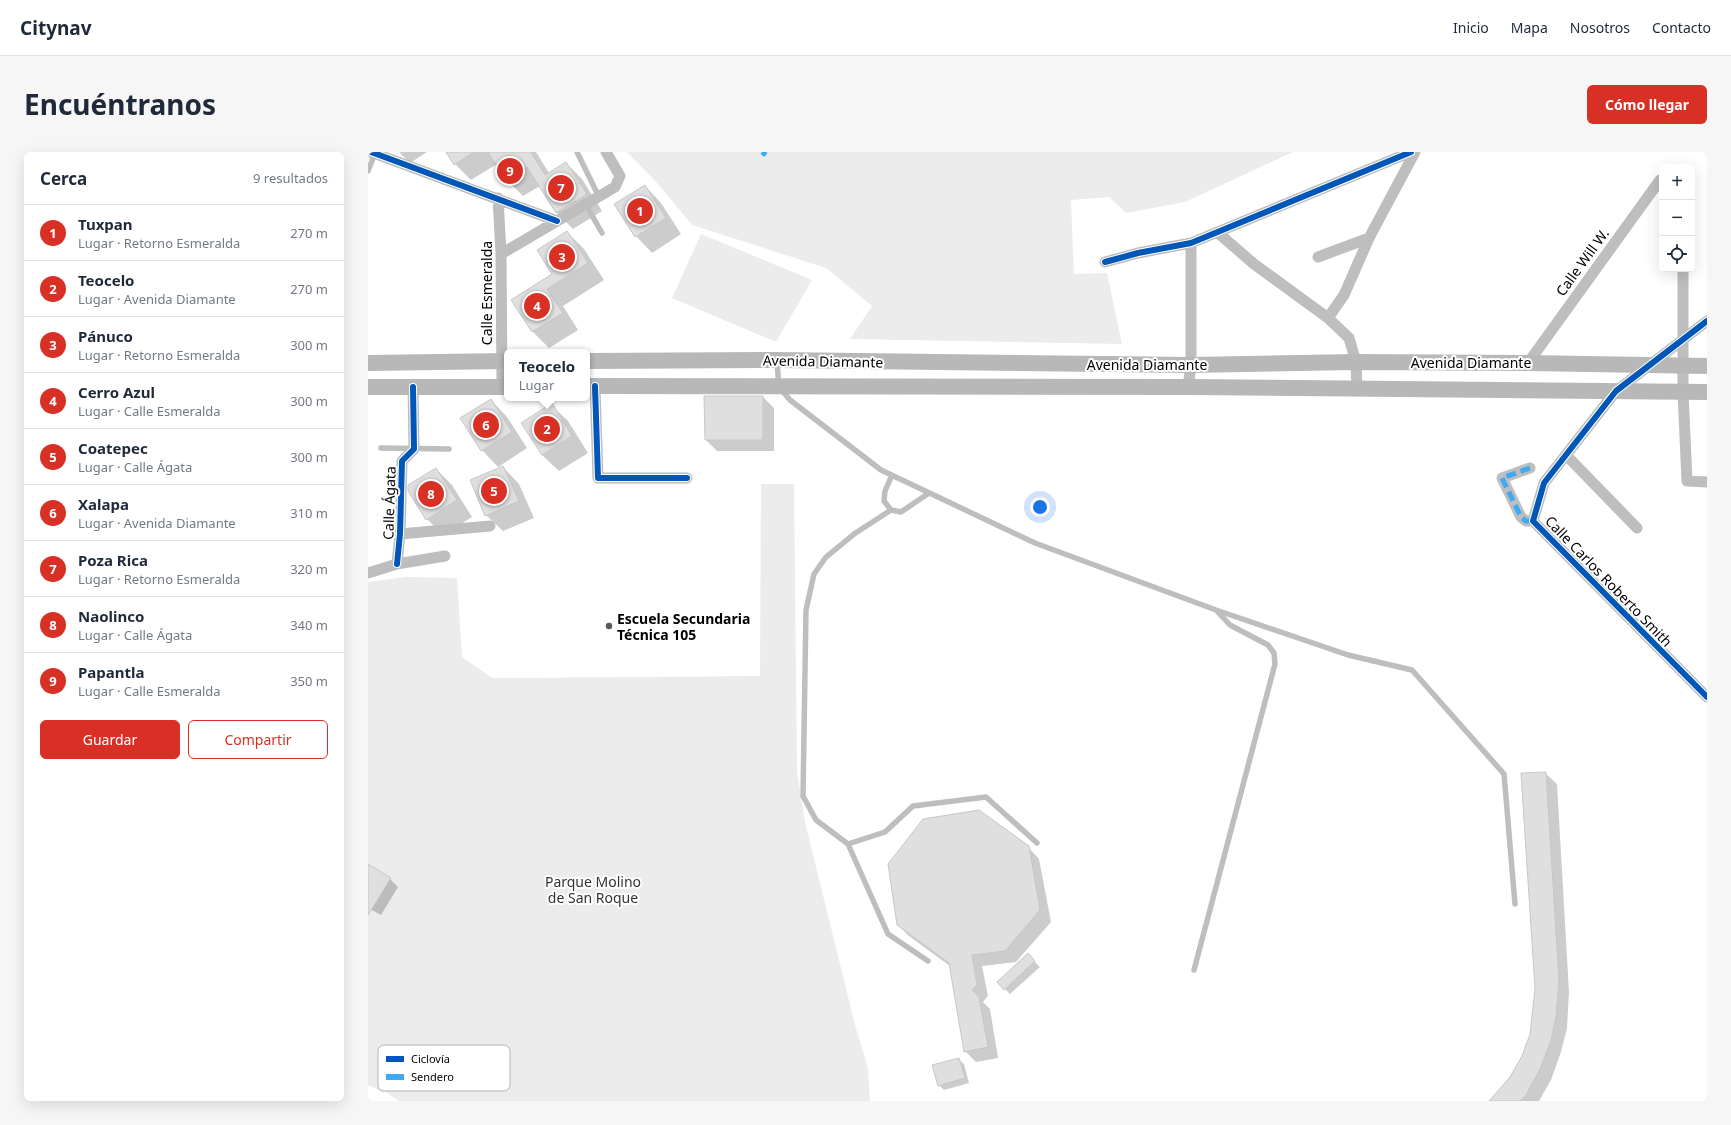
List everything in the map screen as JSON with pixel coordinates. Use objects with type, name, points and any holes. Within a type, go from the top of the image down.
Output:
[{"type":"main road","name":"Avenida Diamante","points":[[590,361],[777,360],[1191,365],[1356,362],[1707,366]]},
{"type":"main road","points":[[368,363],[504,361]]},
{"type":"main road","points":[[656,361],[657,387]]},
{"type":"main road","name":"Avenida Diamante","points":[[591,386],[1188,387],[1707,392]]},
{"type":"main road","points":[[368,387],[504,387]]},
{"type":"street","points":[[501,254],[615,187],[620,176],[606,152]]},
{"type":"street","points":[[1105,262],[1191,243],[1411,152]]},
{"type":"street","points":[[1328,318],[1344,295],[1370,238],[1415,152]]},
{"type":"street","points":[[373,153],[557,221]]},
{"type":"street","name":"Calle Will W.","points":[[1528,363],[1659,183]]},
{"type":"street","name":"Calle Esmeralda","points":[[498,198],[504,361]]},
{"type":"street","points":[[1217,232],[1254,264],[1328,318],[1349,338],[1356,362],[1357,389]]},
{"type":"street","points":[[1318,256],[1370,238]]},
{"type":"street","points":[[1188,387],[1191,365],[1191,243]]},
{"type":"street","points":[[1683,272],[1682,392],[1687,481],[1707,482]]},
{"type":"street","name":"Calle Carlos Roberto Smith","points":[[1707,321],[1616,391],[1544,483],[1533,521],[1702,688],[1707,697]]},
{"type":"street","points":[[591,386],[598,478],[687,478]]},
{"type":"street","points":[[413,387],[414,449]]},
{"type":"street","name":"Calle Ágata","points":[[397,564],[400,534],[402,461],[414,449]]},
{"type":"street","points":[[1566,455],[1637,528]]},
{"type":"street","points":[[1530,468],[1502,478],[1521,517],[1526,521],[1533,521]]},
{"type":"street","points":[[400,534],[490,526]]},
{"type":"street","points":[[368,573],[397,564],[445,556]]},
{"type":"lane","points":[[577,152],[599,197]]},
{"type":"lane","points":[[368,171],[373,153]]},
{"type":"lane","points":[[586,205],[602,233]]},
{"type":"lane","points":[[777,360],[779,386],[790,400],[881,470],[1035,543],[1216,610],[1348,655],[1412,670],[1504,774],[1515,904]]},
{"type":"lane","points":[[381,448],[449,449]]},
{"type":"lane","points":[[892,475],[885,492],[884,501],[891,510],[901,512],[928,492]]},
{"type":"lane","points":[[891,510],[854,534],[826,557],[814,574],[806,610],[803,796],[816,820],[848,844],[888,934],[928,961]]},
{"type":"lane","points":[[1194,970],[1274,664],[1274,653],[1268,645],[1230,625],[1216,610]]},
{"type":"lane","points":[[848,844],[885,832],[913,806],[986,798],[1038,843]]},
{"type":"green space","points":[[627,152],[1293,152],[1185,202],[1126,213],[1109,197],[1071,200],[1074,274],[1107,273],[1122,344],[850,339],[872,306],[826,268],[692,225],[658,184]]},
{"type":"green space","points":[[701,234],[812,280],[776,342],[672,298]]},
{"type":"green space","name":"Parque Molino de San Roque","points":[[761,484],[794,484],[797,771],[805,822],[855,1025],[868,1068],[870,1101],[399,1101],[384,1091],[510,1091],[510,1045],[378,1045],[378,1090],[368,1085],[368,582],[406,577],[457,578],[462,657],[492,678],[760,676]]},
{"type":"building","points":[[446,152],[474,152],[454,165]]},
{"type":"building","points":[[488,152],[531,152],[545,175],[566,162],[587,194],[556,213],[527,167],[506,180]]},
{"type":"building","points":[[645,185],[666,218],[635,237],[614,204]]},
{"type":"building","points":[[567,231],[588,263],[547,289],[563,313],[532,332],[511,300],[552,274],[537,250]]},
{"type":"building","points":[[704,396],[763,396],[763,440],[705,440]]},
{"type":"building","points":[[491,399],[512,432],[481,451],[460,418]]},
{"type":"building","points":[[552,403],[572,436],[542,455],[521,423]]},
{"type":"building","points":[[503,466],[519,501],[485,516],[470,480]]},
{"type":"building","points":[[436,468],[457,500],[426,520],[408,491],[408,485]]},
{"type":"building","points":[[1546,772],[1559,980],[1556,1016],[1551,1040],[1540,1069],[1526,1095],[1520,1101],[1489,1101],[1510,1077],[1522,1056],[1530,1034],[1535,989],[1521,773]]},
{"type":"building","points":[[979,810],[1029,846],[1040,910],[1005,951],[972,955],[977,985],[972,990],[979,997],[988,1047],[964,1052],[949,963],[897,925],[888,864],[923,819]]},
{"type":"building","points":[[368,864],[391,878],[368,915]]},
{"type":"building","points":[[1028,953],[1035,961],[1004,990],[997,982]]},
{"type":"building","points":[[959,1058],[965,1078],[938,1086],[932,1065]]},
{"type":"marked path","points":[[762,152],[766,155]]},
{"type":"marked path","points":[[1530,468],[1502,478],[1521,517],[1526,521],[1533,521]]},
{"type":"cycle path","points":[[371,152],[557,221]]},
{"type":"cycle path","points":[[1105,262],[1138,253],[1191,243],[1411,152]]},
{"type":"cycle path","points":[[1707,321],[1616,391],[1544,483],[1533,521],[1707,697]]},
{"type":"cycle path","points":[[595,386],[598,478],[687,478]]},
{"type":"cycle path","points":[[397,564],[400,534],[402,461],[414,449],[413,387]]},
{"type":"place","name":"Papantla","points":[[510,171]]},
{"type":"place","name":"Poza Rica","points":[[561,188]]},
{"type":"place","name":"Tuxpan","points":[[640,211]]},
{"type":"place","name":"Pánuco","points":[[562,257]]},
{"type":"place","name":"Cerro Azul","points":[[537,306]]},
{"type":"place","name":"Xalapa","points":[[486,425]]},
{"type":"place","name":"Teocelo","points":[[547,429]]},
{"type":"place","name":"Coatepec","points":[[494,491]]},
{"type":"place","name":"Naolinco","points":[[431,494]]},
{"type":"place","name":"Escuela Secundaria Técnica 105","points":[[609,626]]}]
